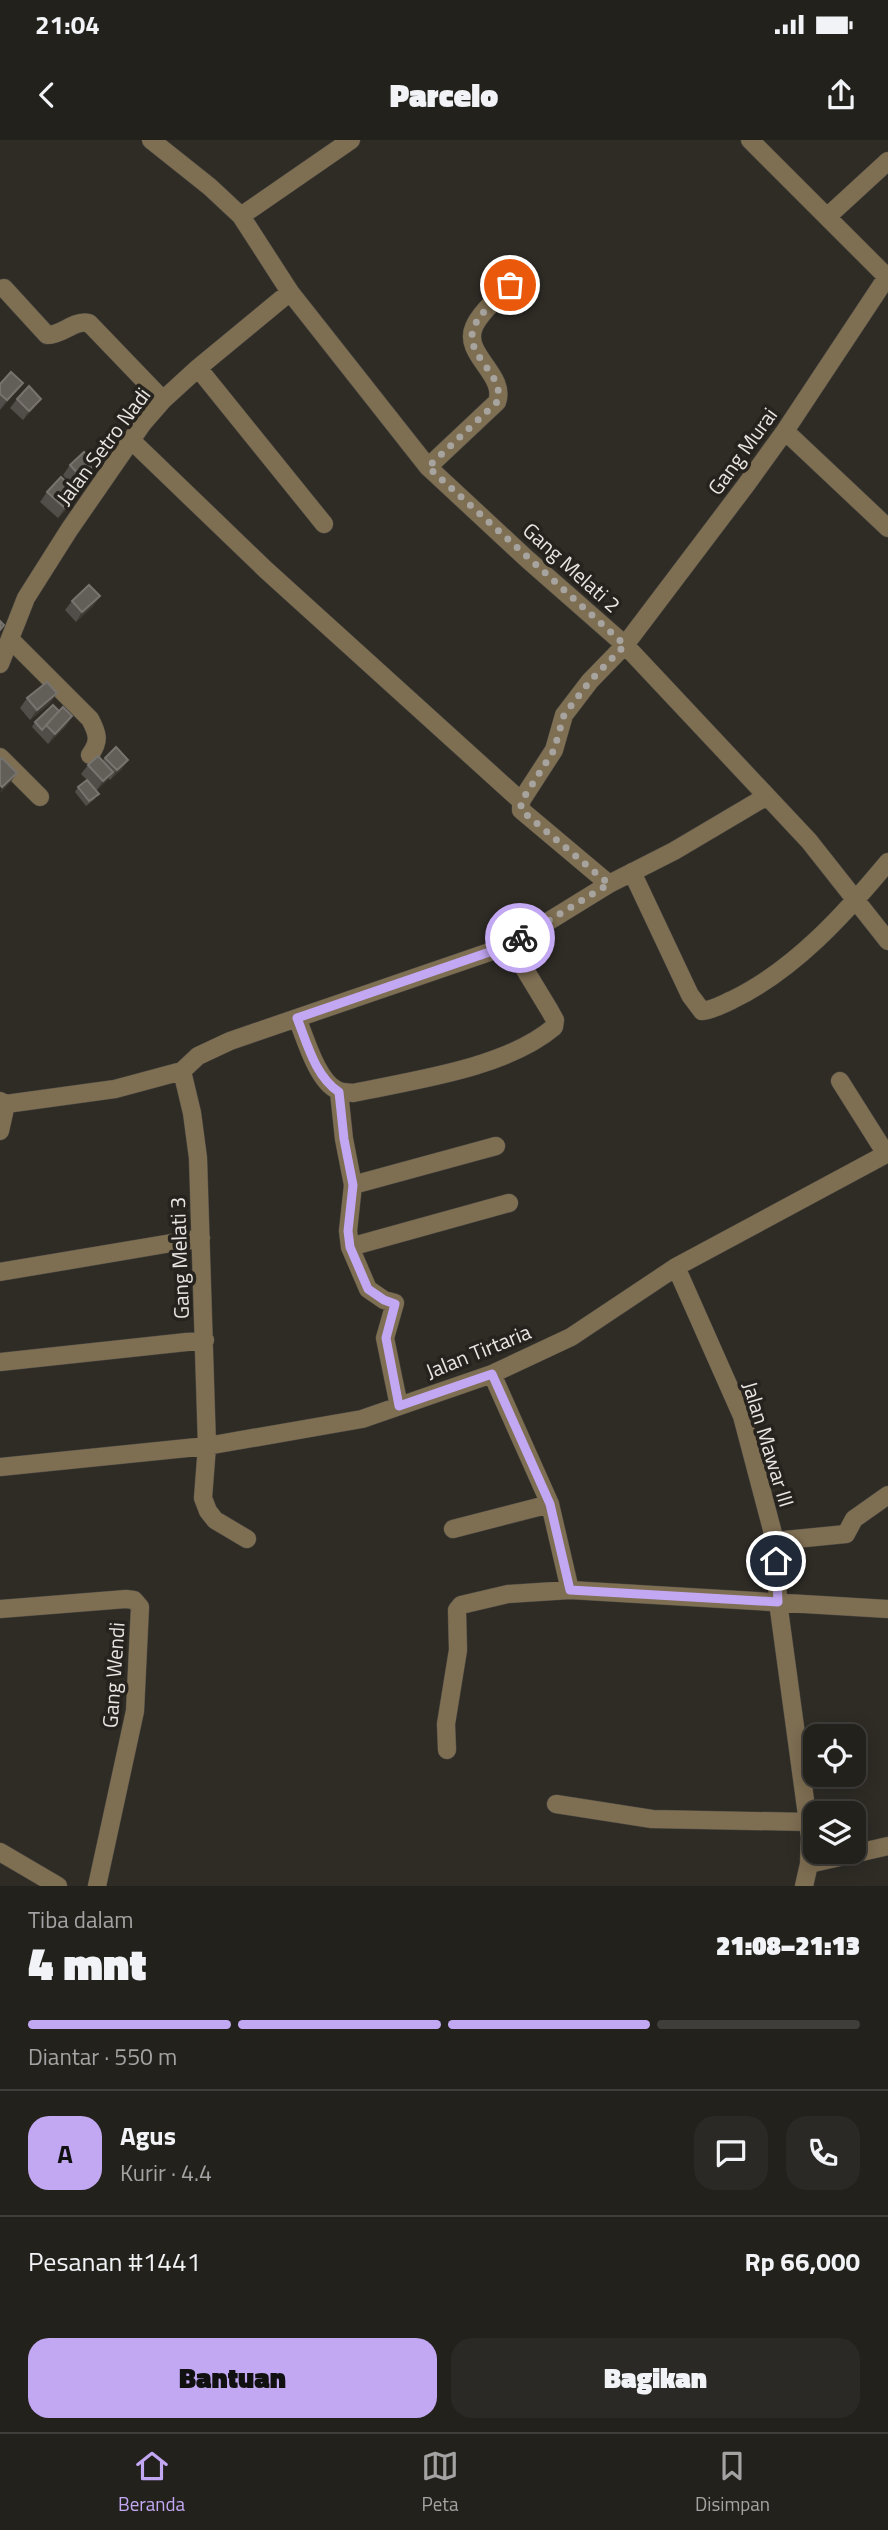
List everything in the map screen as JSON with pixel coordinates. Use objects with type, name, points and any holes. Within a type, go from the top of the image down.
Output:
[{"type":"street","name":"Gang Melati 2","points":[[151,140],[210,187],[241,216],[290,292],[428,467],[625,645],[809,841],[888,941]]},
{"type":"street","points":[[241,216],[351,140]]},
{"type":"street","points":[[750,140],[888,278]]},
{"type":"street","points":[[827,217],[888,161]]},
{"type":"street","name":"Gang Murai","points":[[521,802],[554,750],[564,715],[590,681],[625,645],[785,431],[888,278]]},
{"type":"street","points":[[428,467],[497,402],[500,395],[498,386],[475,349],[471,336],[474,325],[510,285]]},
{"type":"street","points":[[4,288],[47,335],[57,335],[79,321],[89,323],[163,400]]},
{"type":"street","name":"Jalan Setro Nadi","points":[[0,664],[26,598],[131,440],[163,400],[290,292]]},
{"type":"street","points":[[198,368],[324,524]]},
{"type":"street","points":[[785,431],[888,528]]},
{"type":"street","points":[[131,440],[266,570],[521,802],[521,810],[609,884]]},
{"type":"street","points":[[11,640],[90,719],[99,736],[97,746],[90,755]]},
{"type":"street","points":[[0,757],[40,797]]},
{"type":"street","points":[[0,1131],[3,1103],[115,1089],[182,1070],[198,1056],[297,1018],[510,945],[609,884],[674,851],[767,796]]},
{"type":"street","points":[[632,873],[690,995],[702,1011],[710,1011],[748,992],[782,969],[856,901],[888,862]]},
{"type":"street","points":[[297,1018],[319,1072],[330,1086],[339,1092],[353,1093],[475,1066],[527,1046],[554,1027],[555,1020],[510,945]]},
{"type":"street","name":"Gang Melati 3","points":[[182,1070],[192,1113],[196,1147],[201,1238],[207,1446],[203,1498],[206,1509],[215,1520],[247,1539]]},
{"type":"street","name":"Jalan Tirtaria","points":[[0,1467],[207,1446],[362,1419],[492,1374],[571,1337],[676,1267],[887,1153],[840,1081]]},
{"type":"street","points":[[339,1092],[353,1185],[348,1231],[350,1247],[368,1289],[395,1304],[386,1338],[399,1406]]},
{"type":"street","points":[[353,1185],[496,1146]]},
{"type":"street","points":[[350,1247],[509,1203]]},
{"type":"street","points":[[0,1272],[201,1238]]},
{"type":"street","name":"Jalan Mawar III","points":[[676,1267],[742,1416],[775,1541],[778,1602],[805,1801]]},
{"type":"street","points":[[0,1362],[205,1340]]},
{"type":"street","points":[[492,1374],[550,1504],[570,1590]]},
{"type":"street","points":[[775,1541],[846,1534],[854,1519],[888,1495]]},
{"type":"street","points":[[453,1529],[550,1504]]},
{"type":"street","points":[[447,1750],[446,1724],[458,1650],[457,1610],[461,1605],[508,1594],[570,1590],[888,1609]]},
{"type":"street","name":"Gang Wendi","points":[[0,1609],[126,1599],[134,1600],[140,1607],[135,1711],[97,1886]]},
{"type":"street","points":[[556,1804],[664,1819],[803,1822]]},
{"type":"street","points":[[866,1851],[888,1846]]},
{"type":"street","points":[[0,1852],[58,1886]]},
{"type":"street","name":"Jalan Mawar III","points":[[804,1886],[809,1864]]},
{"type":"building","points":[[11,372],[23,383],[7,400],[0,394],[0,384]]},
{"type":"building","points":[[29,386],[41,399],[29,411],[17,399]]},
{"type":"building","points":[[84,452],[96,464],[81,477],[70,465]]},
{"type":"building","points":[[61,477],[79,493],[65,508],[47,492]]},
{"type":"building","points":[[89,585],[100,596],[82,612],[72,601]]},
{"type":"building","points":[[47,682],[57,693],[37,710],[27,698]]},
{"type":"building","points":[[53,705],[59,711],[42,730],[35,722]]},
{"type":"building","points":[[63,707],[72,716],[55,734],[46,725]]},
{"type":"building","points":[[116,747],[128,760],[117,770],[105,758]]},
{"type":"building","points":[[98,756],[113,772],[103,781],[88,765]]},
{"type":"building","points":[[2,758],[17,773],[2,787],[0,760]]},
{"type":"building","points":[[87,780],[99,794],[89,801],[78,787]]},
{"type":"way so far","points":[[510,285],[474,325],[471,336],[475,349],[498,386],[500,395],[497,402],[428,467],[625,645],[590,681],[564,715],[554,750],[521,802],[521,810],[609,884],[520,938]]},
{"type":"route","points":[[520,938],[510,945],[297,1018],[319,1072],[330,1086],[339,1092],[353,1185],[348,1231],[350,1247],[368,1289],[395,1304],[386,1338],[399,1406],[492,1374],[550,1504],[570,1590],[778,1602],[776,1561]]}]
